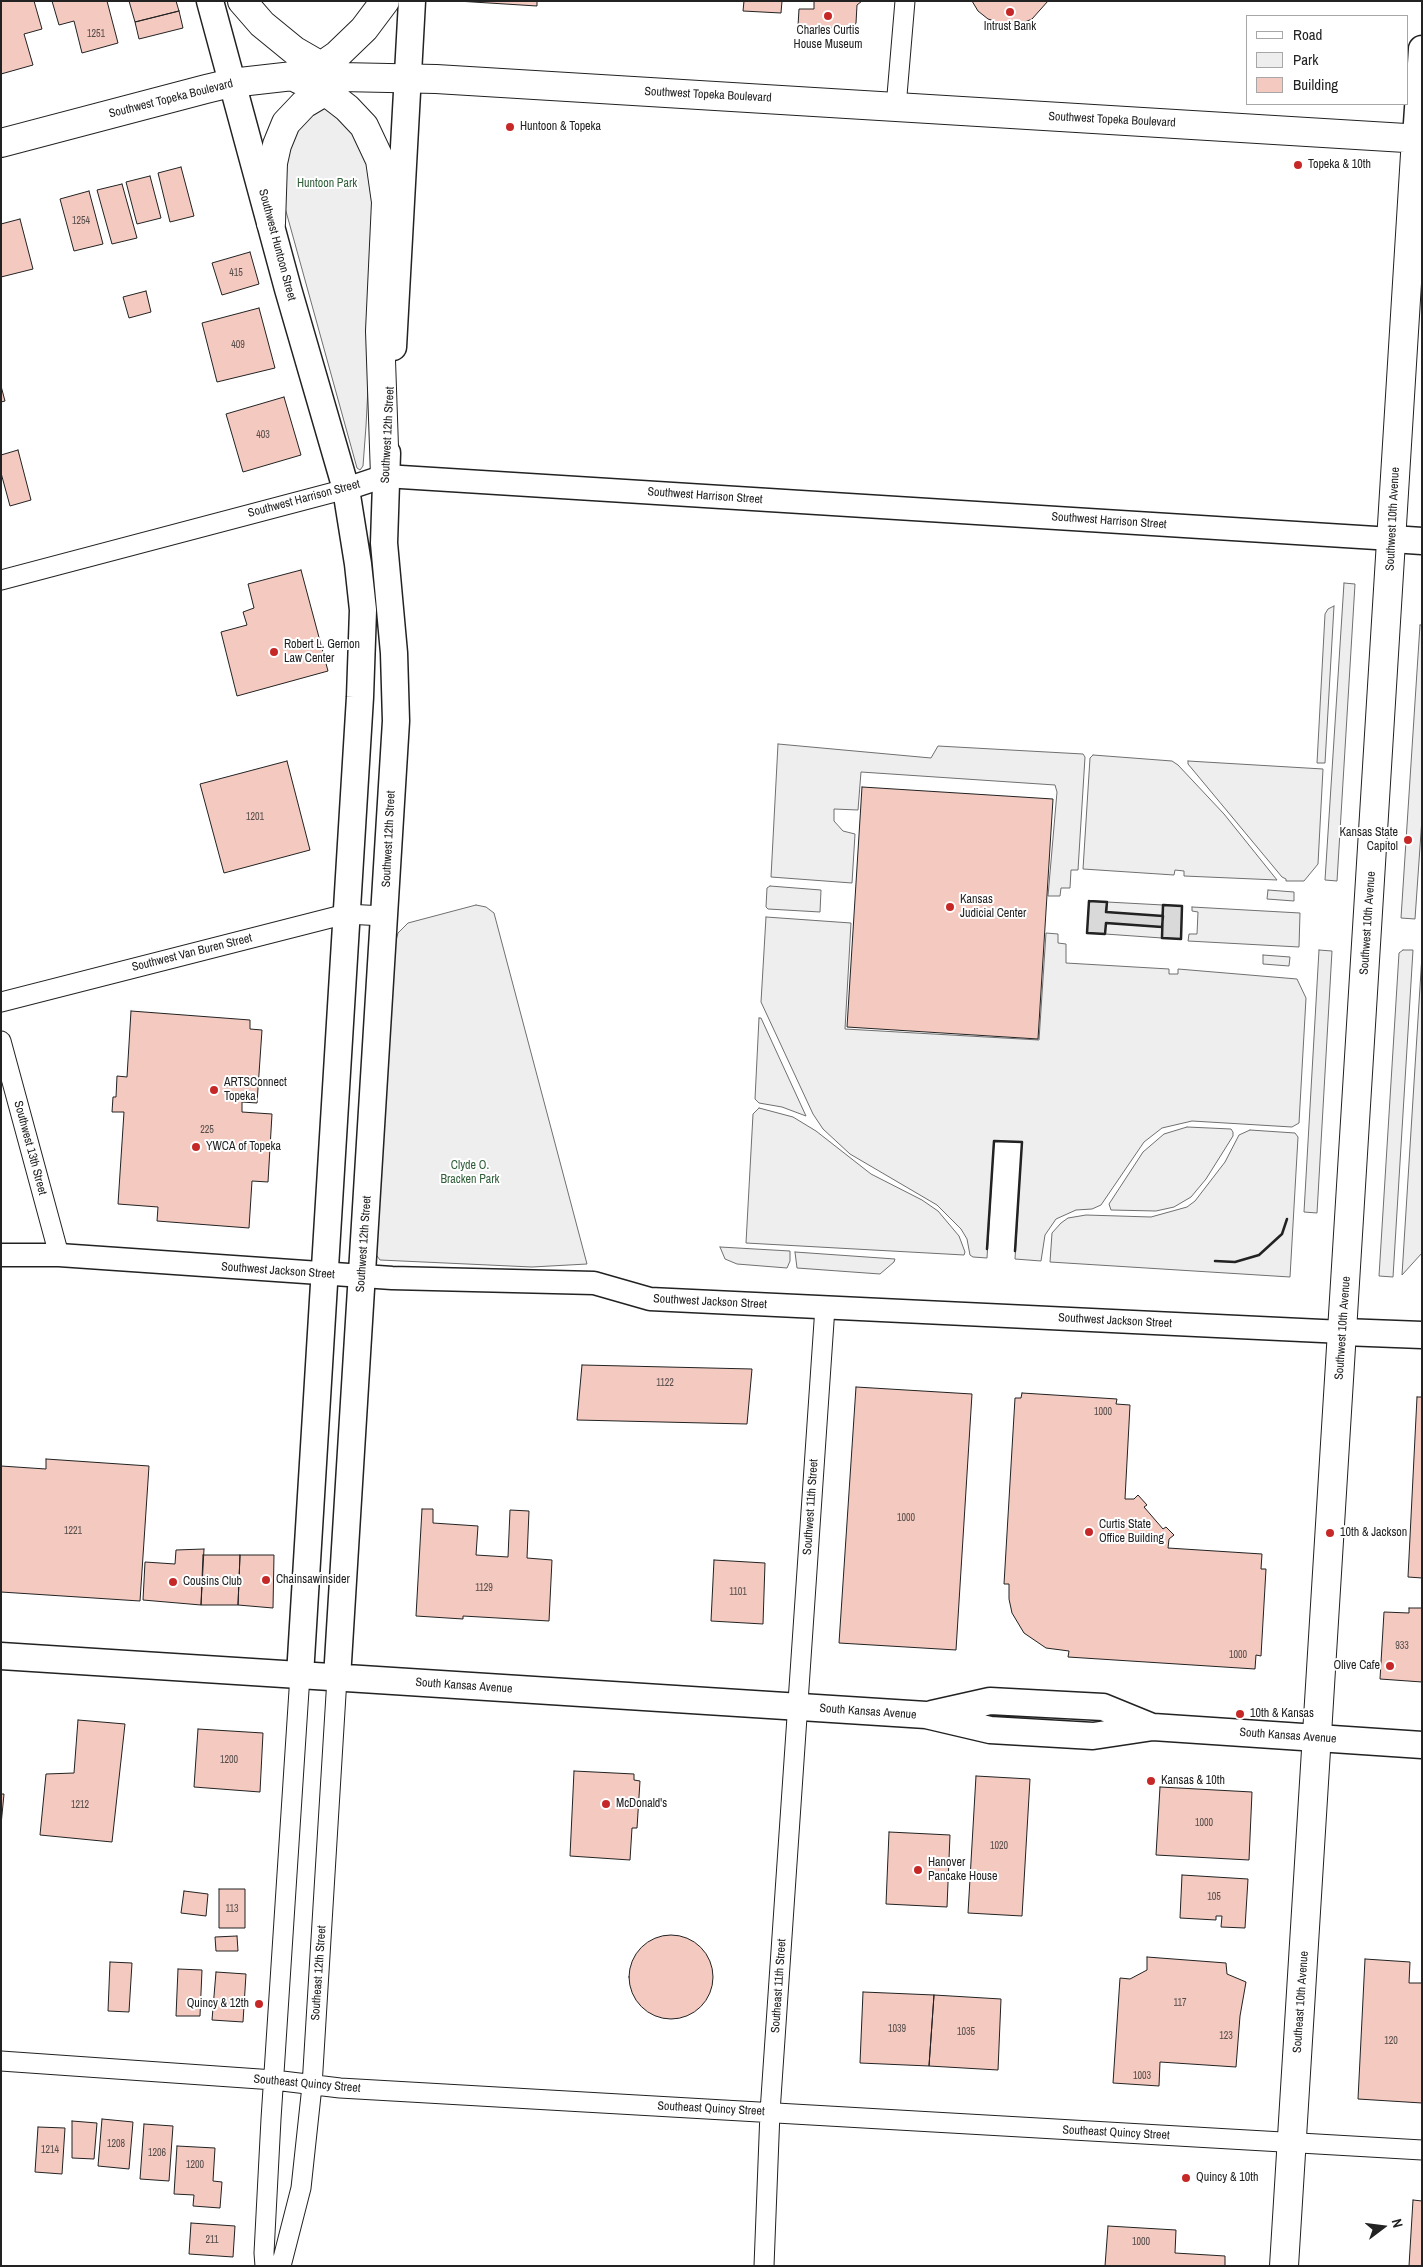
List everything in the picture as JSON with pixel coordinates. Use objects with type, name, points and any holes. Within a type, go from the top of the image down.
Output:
[{"type":"main road","name":"Southwest Huntoon Street","points":[[210,1],[231,83],[346,489]]},
{"type":"main road","points":[[242,1],[276,36],[323,79],[364,126],[380,160],[386,202],[380,331],[385,476]]},
{"type":"main road","points":[[271,224],[273,163],[277,145],[286,123],[304,104],[323,79],[337,55],[364,29],[385,1]]},
{"type":"main road","name":"Southwest 12th Street","points":[[337,1678],[396,721],[394,653],[384,543],[385,476],[412,1]]},
{"type":"main road","name":"Southwest 10th Avenue","points":[[1318,1738],[1392,539],[1419,138],[1422,49]]},
{"type":"main road","name":"Southwest Topeka Boulevard","points":[[1,143],[231,83],[293,76],[408,78],[1419,138]]},
{"type":"main road","points":[[293,76],[323,79],[350,77]]},
{"type":"main road","points":[[300,1675],[360,697],[363,610],[346,489]]},
{"type":"main road","name":"Southwest Harrison Street","points":[[1392,539],[1422,541]]},
{"type":"main road","name":"Southwest Jackson Street","points":[[1343,1332],[1422,1335]]},
{"type":"main road","name":"South Kansas Avenue","points":[[1,1656],[926,1716],[990,1730],[1093,1736],[1154,1727],[1422,1745]]},
{"type":"main road","name":"Southeast 10th Avenue","points":[[1284,2266],[1318,1738]]},
{"type":"street","points":[[896,107],[905,1]]},
{"type":"street","name":"Southwest Harrison Street","points":[[1,580],[346,489],[385,476],[1392,539]]},
{"type":"street","name":"Southwest Van Buren Street","points":[[1,1002],[346,914],[384,916]]},
{"type":"street","name":"Southwest 13th Street","points":[[1,1041],[59,1255]]},
{"type":"street","name":"Southwest Jackson Street","points":[[1,1255],[59,1255],[362,1276],[594,1284],[650,1299],[1343,1332]]},
{"type":"street","name":"Southwest 11th Street","points":[[798,1707],[825,1308]]},
{"type":"street","points":[[264,2266],[300,1675]]},
{"type":"street","name":"Southeast 12th Street","points":[[281,2266],[301,2188],[312,2086],[337,1678]]},
{"type":"street","name":"Southeast 11th Street","points":[[764,2266],[770,2112],[798,1707]]},
{"type":"street","name":"Southeast Quincy Street","points":[[1,2061],[274,2080],[312,2086],[1422,2150]]},
{"type":"green space","name":"Huntoon Park","points":[[320,104],[338,109],[369,155],[376,233],[366,426],[363,466],[360,470],[357,468],[279,186],[293,132]]},
{"type":"green space","points":[[1344,583],[1355,584],[1337,881],[1325,880]]},
{"type":"green space","points":[[1334,606],[1325,763],[1317,763],[1325,614],[1328,609]]},
{"type":"green space","points":[[1420,625],[1422,625],[1422,818],[1415,919],[1401,918]]},
{"type":"green space","points":[[778,744],[931,758],[938,746],[1083,754],[1085,757],[1078,870],[1071,870],[1070,888],[1061,888],[1060,896],[1048,896],[1057,792],[1055,785],[861,772],[858,810],[834,809],[834,821],[843,831],[855,834],[852,883],[771,877]]},
{"type":"green space","points":[[1093,755],[1172,761],[1178,765],[1224,814],[1277,880],[1184,876],[1184,871],[1175,870],[1174,875],[1083,869],[1090,758]]},
{"type":"green space","points":[[1188,761],[1323,769],[1318,864],[1304,881],[1286,881],[1282,877],[1188,764]]},
{"type":"green space","points":[[770,886],[821,890],[820,912],[768,909],[766,907],[767,888]]},
{"type":"green space","points":[[1268,890],[1294,892],[1294,901],[1267,899]]},
{"type":"green space","points":[[1107,902],[1163,905],[1163,916],[1106,912]]},
{"type":"green space","name":"Clyde O. Bracken Park","points":[[476,905],[486,907],[494,913],[587,1264],[532,1267],[380,1260],[374,1252],[393,951],[398,933],[408,923]]},
{"type":"green space","points":[[1192,907],[1300,913],[1299,947],[1188,941],[1189,934],[1197,934],[1198,912],[1192,911]]},
{"type":"green space","points":[[766,917],[851,923],[845,1029],[1039,1040],[1046,933],[1058,934],[1058,943],[1066,944],[1066,963],[1169,969],[1169,974],[1178,974],[1178,969],[1297,979],[1306,998],[1299,1123],[1292,1127],[1192,1121],[1162,1128],[1144,1142],[1101,1205],[1092,1209],[1076,1210],[1056,1219],[1045,1235],[1041,1261],[1015,1259],[1022,1142],[994,1141],[987,1258],[973,1257],[970,1255],[967,1239],[961,1229],[937,1205],[850,1154],[823,1129],[813,1114],[761,1002]]},
{"type":"green space","points":[[1106,923],[1162,927],[1162,938],[1105,934]]},
{"type":"green space","points":[[1319,950],[1332,951],[1317,1213],[1304,1212]]},
{"type":"green space","points":[[1403,950],[1413,950],[1393,1277],[1379,1276],[1399,953]]},
{"type":"green space","points":[[1263,955],[1290,957],[1289,966],[1263,964]]},
{"type":"green space","points":[[1422,955],[1422,1253],[1402,1275]]},
{"type":"green space","points":[[759,1018],[761,1018],[806,1116],[782,1107],[759,1103],[755,1099]]},
{"type":"green space","points":[[759,1108],[793,1117],[816,1131],[871,1174],[922,1200],[938,1211],[959,1236],[965,1252],[964,1255],[746,1243],[753,1114]]},
{"type":"green space","points":[[1187,1127],[1231,1129],[1233,1132],[1233,1136],[1206,1179],[1191,1197],[1174,1207],[1156,1211],[1111,1210],[1109,1204],[1143,1152],[1164,1134]]},
{"type":"green space","points":[[1250,1130],[1295,1133],[1298,1137],[1290,1277],[1050,1262],[1052,1233],[1068,1218],[1086,1215],[1151,1217],[1187,1207],[1195,1201],[1225,1162],[1239,1135]]},
{"type":"green space","points":[[720,1247],[790,1251],[790,1261],[787,1268],[737,1264],[725,1259]]},
{"type":"green space","points":[[795,1252],[895,1259],[880,1274],[797,1268]]},
{"type":"shaded area","points":[[1089,901],[1107,902],[1107,912],[1162,916],[1163,905],[1182,906],[1181,939],[1162,938],[1162,927],[1106,923],[1105,934],[1087,933]]},
{"type":"building","points":[[1,1],[34,1],[42,29],[24,34],[33,65],[1,74]]},
{"type":"building","points":[[52,1],[107,1],[118,43],[82,53],[74,21],[59,25]]},
{"type":"building","points":[[129,1],[176,1],[179,11],[135,22]]},
{"type":"building","points":[[457,1],[537,1],[537,6]]},
{"type":"building","points":[[744,1],[782,1],[781,13],[743,11]]},
{"type":"building","name":"Charles Curtis House Museum","points":[[814,1],[862,1],[857,5],[856,23],[852,29],[798,26],[799,9],[814,9]]},
{"type":"building","name":"Intrust Bank","points":[[972,1],[1048,1],[1032,19],[1020,24],[1008,25],[988,19],[978,11]]},
{"type":"building","points":[[179,11],[183,28],[139,39],[135,22]]},
{"type":"building","points":[[181,167],[194,216],[170,222],[158,173]]},
{"type":"building","points":[[150,176],[161,218],[137,224],[126,182]]},
{"type":"building","points":[[122,184],[137,238],[112,244],[97,190]]},
{"type":"building","points":[[89,191],[103,244],[74,251],[60,199]]},
{"type":"building","points":[[20,219],[33,269],[1,277],[1,224]]},
{"type":"building","points":[[250,252],[259,284],[222,295],[212,263]]},
{"type":"building","points":[[146,291],[151,312],[129,318],[123,297]]},
{"type":"building","points":[[259,308],[275,368],[217,382],[202,323]]},
{"type":"building","points":[[1,386],[5,401],[1,402]]},
{"type":"building","points":[[284,397],[301,455],[243,472],[226,414]]},
{"type":"building","points":[[18,450],[31,500],[10,506],[1,473],[1,455]]},
{"type":"building","name":"Robert L. Gernon Law Center","points":[[301,570],[328,671],[237,696],[221,632],[247,625],[243,612],[254,608],[248,584]]},
{"type":"building","points":[[287,761],[310,850],[224,873],[200,784]]},
{"type":"building","name":"Kansas Judicial Center","points":[[862,787],[1053,799],[1038,1039],[847,1027]]},
{"type":"building","name":"YWCA of Topeka","points":[[131,1011],[250,1020],[250,1029],[262,1030],[257,1103],[242,1102],[242,1112],[272,1114],[268,1182],[252,1181],[249,1228],[157,1221],[158,1207],[118,1204],[124,1112],[112,1112],[113,1097],[116,1097],[117,1076],[127,1077]]},
{"type":"building","points":[[582,1365],[752,1369],[747,1424],[577,1420]]},
{"type":"building","points":[[856,1387],[972,1394],[956,1650],[839,1643]]},
{"type":"building","name":"Curtis State Office Building","points":[[1022,1393],[1117,1399],[1116,1404],[1130,1405],[1125,1499],[1134,1499],[1138,1495],[1147,1505],[1144,1507],[1163,1529],[1166,1527],[1174,1535],[1169,1539],[1168,1548],[1262,1554],[1261,1569],[1266,1569],[1261,1656],[1256,1655],[1255,1669],[1068,1657],[1069,1651],[1046,1648],[1024,1633],[1012,1613],[1009,1599],[1009,1584],[1004,1584],[1015,1398],[1021,1398]]},
{"type":"building","points":[[1417,1397],[1422,1397],[1422,1578],[1408,1577]]},
{"type":"building","points":[[46,1459],[149,1466],[140,1601],[1,1592],[1,1466],[46,1469]]},
{"type":"building","points":[[422,1509],[433,1509],[433,1523],[478,1526],[476,1555],[508,1557],[510,1510],[529,1511],[527,1558],[552,1560],[549,1621],[463,1616],[463,1619],[416,1616]]},
{"type":"building","name":"Cousins Club","points":[[204,1549],[201,1605],[143,1600],[145,1562],[175,1564],[176,1550]]},
{"type":"building","points":[[203,1555],[240,1555],[238,1605],[201,1605]]},
{"type":"building","points":[[240,1555],[274,1555],[273,1608],[238,1605]]},
{"type":"building","points":[[714,1560],[765,1563],[763,1624],[711,1621]]},
{"type":"building","points":[[1409,1608],[1422,1608],[1422,1682],[1380,1679],[1384,1612],[1409,1613]]},
{"type":"building","points":[[78,1720],[125,1724],[112,1842],[40,1835],[46,1774],[74,1773]]},
{"type":"building","points":[[198,1729],[263,1733],[260,1792],[194,1787]]},
{"type":"building","name":"McDonald's","points":[[574,1771],[634,1774],[634,1780],[640,1781],[637,1828],[632,1828],[630,1860],[570,1856]]},
{"type":"building","points":[[976,1776],[1030,1779],[1022,1916],[968,1913]]},
{"type":"building","points":[[1160,1787],[1252,1792],[1249,1860],[1156,1855]]},
{"type":"building","points":[[1,1794],[4,1794],[1,1825]]},
{"type":"building","name":"Hanover Pancake House","points":[[889,1832],[950,1835],[947,1907],[886,1904]]},
{"type":"building","points":[[1182,1875],[1248,1879],[1245,1928],[1221,1927],[1222,1916],[1216,1916],[1216,1920],[1180,1918]]},
{"type":"building","points":[[219,1889],[245,1889],[245,1928],[219,1928]]},
{"type":"building","points":[[184,1891],[208,1894],[206,1916],[181,1913]]},
{"type":"building","points":[[671,1935],[687,1938],[701,1947],[710,1961],[713,1977],[710,1993],[701,2007],[687,2016],[671,2019],[655,2016],[641,2007],[632,1993],[629,1977],[632,1961],[641,1947],[655,1938]]},
{"type":"building","points":[[237,1936],[238,1951],[216,1951],[215,1937]]},
{"type":"building","points":[[1147,1957],[1226,1963],[1227,1974],[1246,1982],[1240,2016],[1236,2067],[1160,2062],[1159,2086],[1113,2083],[1120,1978],[1130,1979],[1147,1970]]},
{"type":"building","points":[[1365,1959],[1410,1962],[1409,1983],[1422,1983],[1422,2103],[1358,2099]]},
{"type":"building","points":[[110,1962],[132,1963],[129,2012],[108,2011]]},
{"type":"building","points":[[178,1969],[202,1970],[200,2016],[176,2016]]},
{"type":"building","points":[[216,1972],[246,1974],[243,2022],[212,2020]]},
{"type":"building","points":[[863,1992],[934,1995],[929,2066],[860,2063]]},
{"type":"building","points":[[934,1995],[1001,1999],[998,2070],[929,2066]]},
{"type":"building","points":[[102,2119],[133,2122],[129,2169],[98,2166]]},
{"type":"building","points":[[72,2121],[97,2123],[94,2159],[72,2158]]},
{"type":"building","points":[[144,2124],[173,2126],[169,2181],[140,2179]]},
{"type":"building","points":[[38,2127],[65,2128],[62,2174],[35,2172]]},
{"type":"building","points":[[177,2146],[215,2148],[213,2181],[222,2182],[220,2208],[193,2206],[194,2195],[174,2194]]},
{"type":"building","points":[[1413,2200],[1422,2201],[1422,2266],[1409,2266]]},
{"type":"building","points":[[191,2223],[235,2226],[233,2257],[189,2254]]},
{"type":"building","points":[[1108,2226],[1176,2230],[1175,2253],[1225,2256],[1225,2266],[1105,2266]]},
{"type":"wall","points":[[1089,901],[1107,902],[1106,912],[1163,916],[1162,927],[1106,923],[1105,934],[1087,933],[1089,901]]},
{"type":"wall","points":[[1163,905],[1182,906],[1181,939],[1162,938],[1163,905]]},
{"type":"wall","points":[[987,1249],[994,1141],[1022,1142],[1015,1251]]},
{"type":"wall","points":[[1215,1261],[1235,1262],[1259,1255],[1282,1234],[1287,1219]]},
{"type":"place","name":"Intrust Bank","points":[[1010,12]]},
{"type":"place","name":"Charles Curtis House Museum","points":[[828,16]]},
{"type":"place","name":"Huntoon & Topeka","points":[[510,127]]},
{"type":"place","name":"Topeka & 10th","points":[[1298,165]]},
{"type":"place","name":"Robert L. Gernon Law Center","points":[[274,652]]},
{"type":"place","name":"Kansas State Capitol","points":[[1408,840]]},
{"type":"place","name":"Kansas Judicial Center","points":[[950,907]]},
{"type":"place","name":"ARTSConnect Topeka","points":[[214,1090]]},
{"type":"place","name":"YWCA of Topeka","points":[[196,1147]]},
{"type":"place","name":"Curtis State Office Building","points":[[1089,1532]]},
{"type":"place","name":"10th & Jackson","points":[[1330,1533]]},
{"type":"place","name":"Chainsawinsider","points":[[266,1580]]},
{"type":"place","name":"Cousins Club","points":[[173,1582]]},
{"type":"place","name":"Olive Cafe","points":[[1390,1666]]},
{"type":"place","name":"10th & Kansas","points":[[1240,1714]]},
{"type":"place","name":"Kansas & 10th","points":[[1151,1781]]},
{"type":"place","name":"McDonald's","points":[[606,1804]]},
{"type":"place","name":"Hanover Pancake House","points":[[918,1870]]},
{"type":"place","name":"Quincy & 12th","points":[[259,2004]]},
{"type":"place","name":"Quincy & 10th","points":[[1186,2178]]}]
